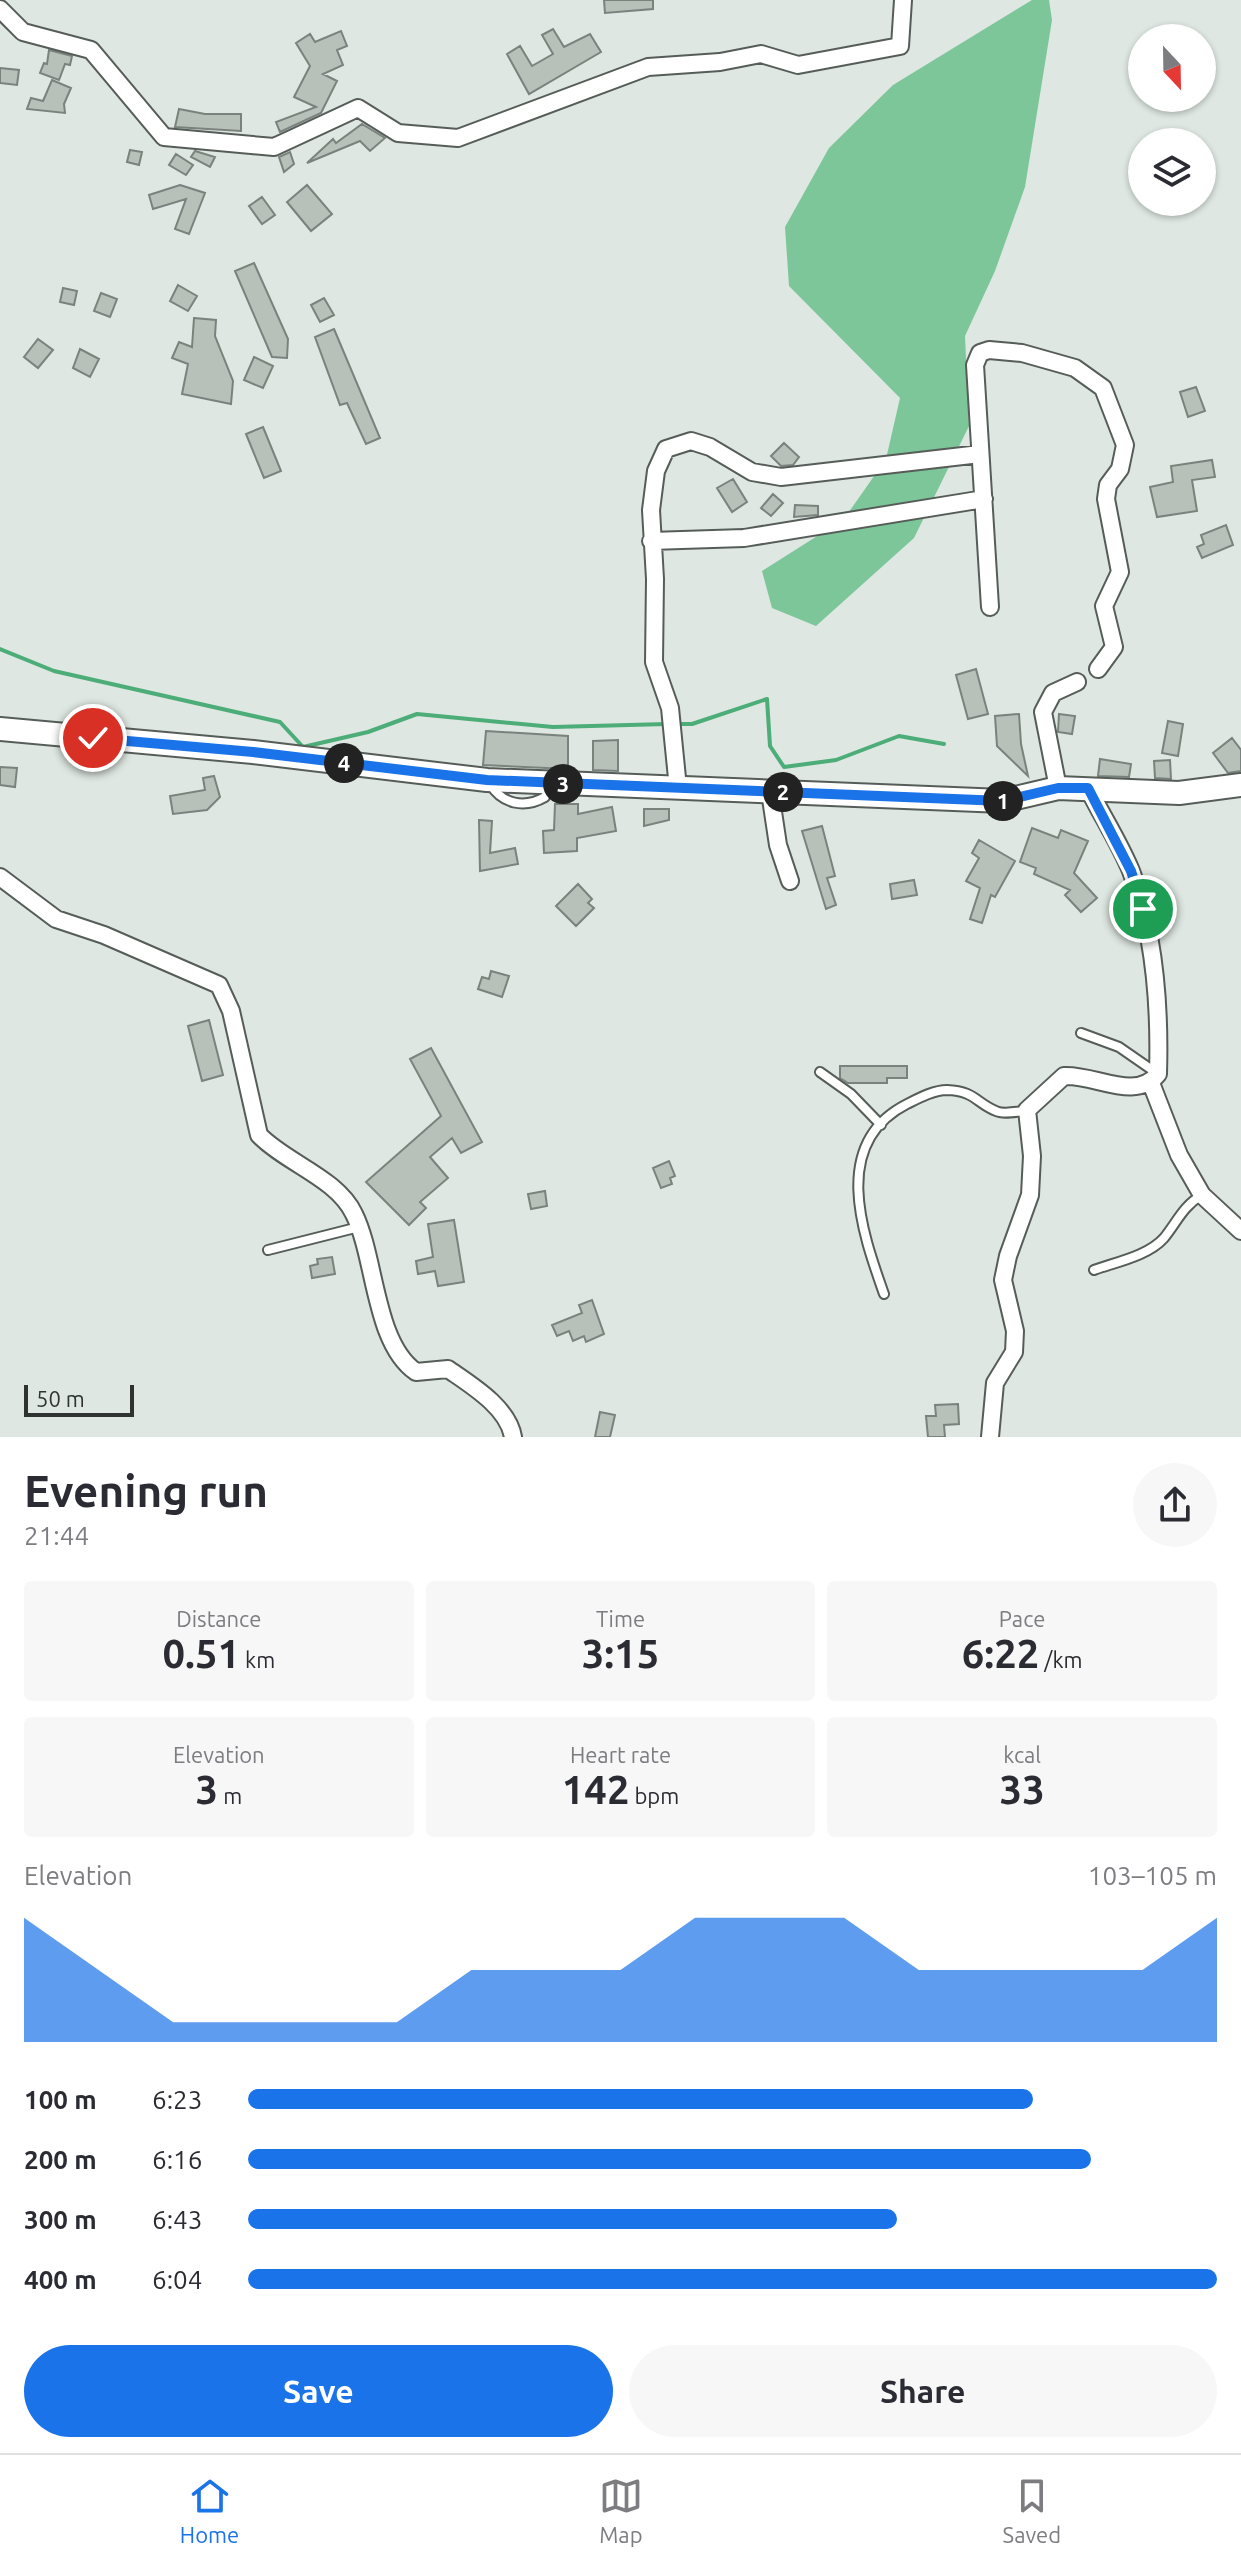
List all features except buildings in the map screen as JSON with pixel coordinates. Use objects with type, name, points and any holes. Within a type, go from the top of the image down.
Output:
[{"type":"street","points":[[0,9],[23,32],[91,50],[164,137],[274,147],[358,108],[398,133],[458,138],[648,67],[720,62],[761,54],[798,65],[900,46],[903,0]]},
{"type":"street","points":[[990,607],[975,365],[980,353],[989,350],[1022,353],[1075,368],[1103,388],[1125,445],[1120,469],[1108,485],[1106,499],[1120,572],[1104,606],[1114,647],[1098,669]]},
{"type":"street","points":[[678,788],[670,708],[654,662],[655,579],[651,541],[656,471],[666,449],[691,441],[710,447],[752,472],[781,477],[980,454]]},
{"type":"street","points":[[651,541],[744,538],[984,499]]},
{"type":"street","points":[[1058,788],[1043,712],[1053,693],[1077,682]]},
{"type":"street","points":[[0,729],[551,784],[1003,801],[1058,788],[1179,793],[1241,785]]},
{"type":"street","points":[[1088,788],[1131,871],[1143,909],[1153,959],[1155,1079],[1179,1155],[1202,1195],[1241,1231]]},
{"type":"street","points":[[770,792],[778,845],[790,881]]},
{"type":"street","points":[[0,877],[56,919],[104,935],[219,985],[231,1011],[259,1135],[339,1194],[355,1215],[396,1352],[403,1363],[416,1372],[448,1369],[495,1406],[513,1437]]},
{"type":"street","points":[[990,1437],[995,1383],[1014,1352],[1015,1331],[1003,1280],[1008,1256],[1030,1195],[1032,1156],[1027,1110],[1064,1076],[1139,1089],[1155,1079]]},
{"type":"lane","points":[[1081,1033],[1119,1047],[1155,1079]]},
{"type":"lane","points":[[820,1072],[851,1094],[881,1125]]},
{"type":"lane","points":[[884,1294],[861,1230],[856,1199],[859,1169],[890,1112],[944,1090],[969,1093],[996,1111],[1027,1110]]},
{"type":"lane","points":[[1094,1270],[1147,1250],[1162,1240],[1182,1210],[1202,1195]]},
{"type":"lane","points":[[268,1250],[359,1227]]},
{"type":"green space","points":[[1032,0],[1049,0],[1052,20],[1025,187],[995,271],[965,336],[969,426],[914,538],[816,626],[772,608],[762,571],[844,519],[886,459],[900,398],[789,286],[785,227],[829,148],[893,85]]},
{"type":"waterway","points":[[0,649],[54,671],[280,722],[303,747],[368,732],[417,714],[553,727],[667,724]]},
{"type":"waterway","points":[[676,724],[692,724],[767,699],[770,746],[784,767],[836,760],[899,736],[944,744]]},
{"type":"route","points":[[93,738],[253,752],[487,780],[551,784],[1003,801],[1058,788],[1088,788],[1131,871],[1143,909]]}]
